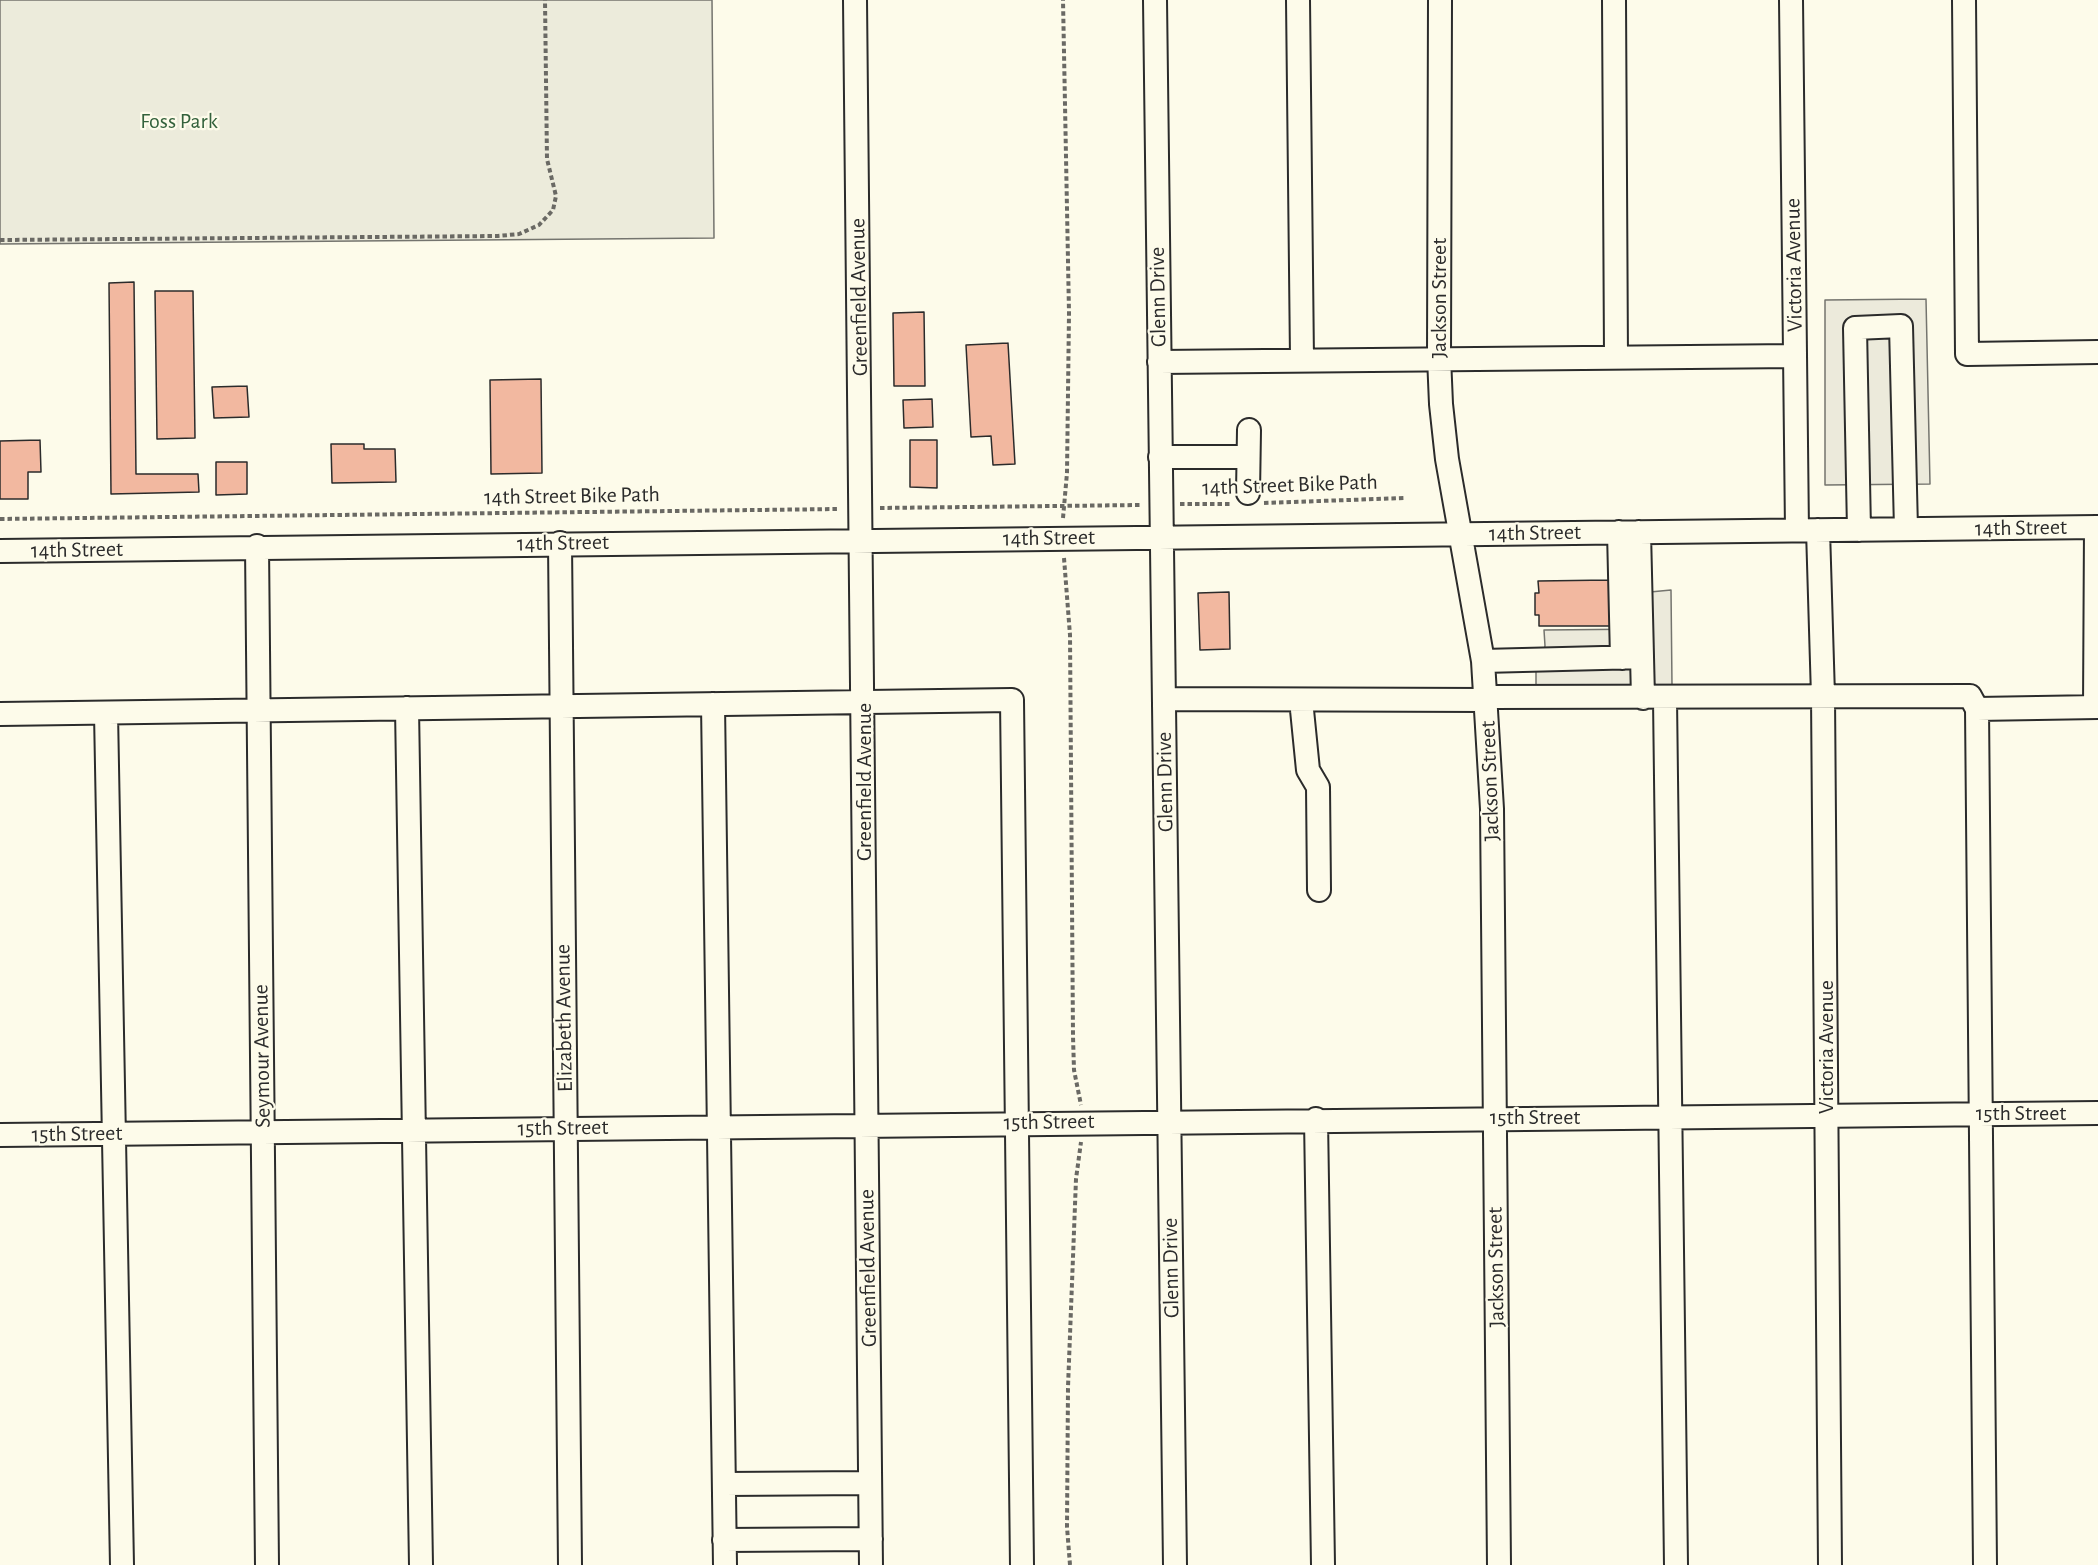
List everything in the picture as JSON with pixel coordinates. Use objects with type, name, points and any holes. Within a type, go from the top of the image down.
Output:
[{"type":"street","name":"Greenfield Avenue","points":[[855,0],[871,1565]]},
{"type":"street","name":"Glenn Drive","points":[[1155,0],[1175,1565]]},
{"type":"street","points":[[1298,0],[1302,359]]},
{"type":"street","name":"Jackson Street","points":[[1440,0],[1439,357],[1444,441],[1484,661],[1492,809],[1499,1565]]},
{"type":"street","points":[[1614,0],[1616,357]]},
{"type":"street","name":"Victoria Avenue","points":[[1791,0],[1795,356],[1823,696],[1830,1565]]},
{"type":"street","points":[[1964,0],[1967,354],[2098,352]]},
{"type":"street","points":[[1859,530],[1855,327],[1901,326],[1906,529]]},
{"type":"street","points":[[1159,362],[1439,357],[1795,356]]},
{"type":"street","points":[[1247,500],[1249,430]]},
{"type":"street","points":[[1160,457],[1248,457]]},
{"type":"street","points":[[1977,710],[2097,707],[2097,527]]},
{"type":"street","name":"14th Street","points":[[0,551],[257,546],[2097,527]]},
{"type":"street","points":[[1629,532],[1632,657],[1654,698],[1670,1116],[1676,1565]]},
{"type":"street","name":"Elizabeth Avenue","points":[[560,543],[570,1565]]},
{"type":"street","name":"Seymour Avenue","points":[[257,546],[267,1565]]},
{"type":"street","points":[[1484,661],[1632,657]]},
{"type":"street","points":[[1164,699],[1970,696],[1977,710],[1985,1565]]},
{"type":"street","points":[[1301,699],[1308,770],[1318,787],[1319,890]]},
{"type":"street","points":[[0,714],[1012,700],[1022,1565]]},
{"type":"street","points":[[713,704],[724,1565]]},
{"type":"street","points":[[407,708],[421,1565]]},
{"type":"street","points":[[106,713],[111,1133],[122,1565]]},
{"type":"street","name":"15th Street","points":[[0,1135],[1495,1117],[2098,1113]]},
{"type":"street","points":[[1316,1119],[1323,1565]]},
{"type":"street","points":[[724,1484],[870,1483]]},
{"type":"street","points":[[724,1540],[871,1539]]},
{"type":"path","points":[[0,240],[519,234],[539,225],[553,210],[556,196],[547,159],[545,0]]},
{"type":"path","points":[[1063,0],[1069,313],[1067,473],[1063,514]]},
{"type":"path","name":"14th Street Bike Path","points":[[1176,504],[1247,500],[1404,498]]},
{"type":"path","name":"14th Street Bike Path","points":[[0,519],[1145,505]]},
{"type":"path","points":[[1064,559],[1070,635],[1072,1036],[1074,1070],[1081,1104]]},
{"type":"path","points":[[1070,1565],[1067,1527],[1068,1387],[1076,1179],[1081,1144]]},
{"type":"green space","name":"Foss Park","points":[[0,0],[712,0],[714,238],[0,244]]},
{"type":"shaded area","points":[[1926,299],[1930,484],[1825,485],[1825,300]]},
{"type":"shaded area","points":[[1671,590],[1672,686],[1536,687],[1536,672],[1545,646],[1544,630],[1651,629],[1650,592]]},
{"type":"building","points":[[134,282],[136,474],[198,474],[199,492],[111,494],[109,283]]},
{"type":"building","points":[[155,291],[193,291],[195,438],[157,439]]},
{"type":"building","points":[[924,312],[925,386],[894,386],[893,313]]},
{"type":"building","points":[[1008,343],[1015,464],[993,465],[991,436],[971,437],[966,345]]},
{"type":"building","points":[[541,379],[542,473],[491,474],[490,380]]},
{"type":"building","points":[[247,386],[249,417],[214,418],[212,387]]},
{"type":"building","points":[[932,399],[933,427],[904,428],[903,400]]},
{"type":"building","points":[[40,440],[41,472],[28,472],[28,499],[0,499],[0,441]]},
{"type":"building","points":[[910,440],[937,440],[937,488],[910,487]]},
{"type":"building","points":[[331,444],[364,444],[364,449],[395,449],[396,482],[332,483]]},
{"type":"building","points":[[216,462],[247,462],[247,494],[216,495]]},
{"type":"building","points":[[1609,580],[1610,626],[1539,626],[1539,615],[1535,615],[1535,593],[1539,593],[1538,581]]},
{"type":"building","points":[[1229,592],[1230,649],[1200,650],[1198,593]]}]
